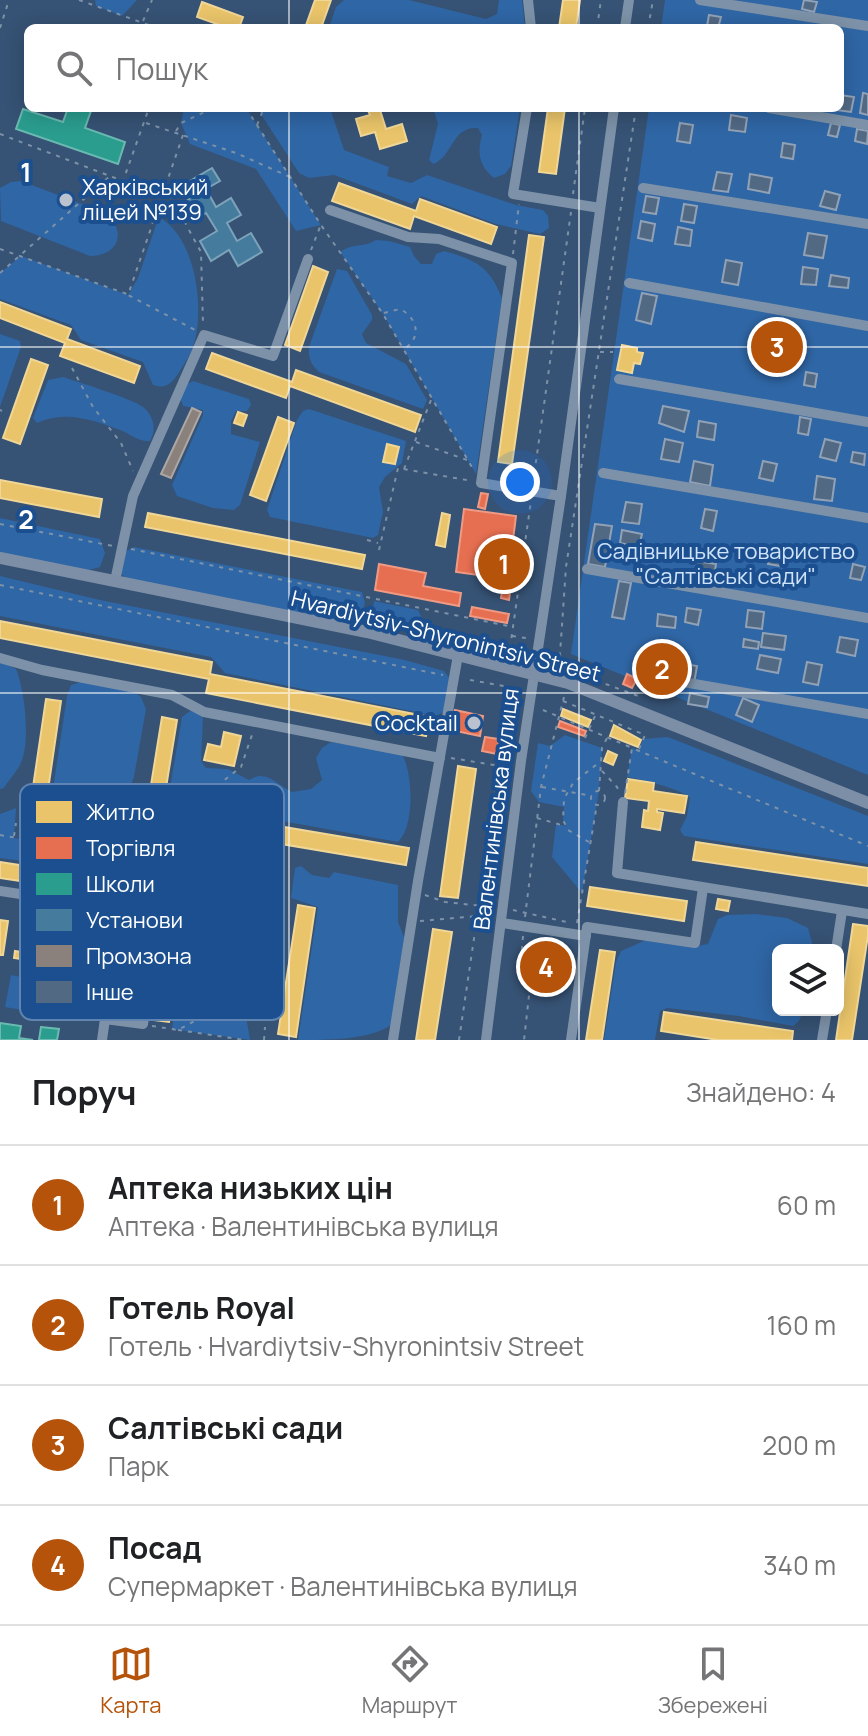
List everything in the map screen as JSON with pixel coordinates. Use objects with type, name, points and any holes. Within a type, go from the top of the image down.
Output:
[{"type":"main road","name":"Hvardiytsiv-Shyronintsiv Street","points":[[0,558],[367,632],[534,674],[613,700],[868,803]]},
{"type":"street","points":[[528,0],[531,24]]},
{"type":"street","points":[[626,24],[629,0]]},
{"type":"street","points":[[700,0],[868,26]]},
{"type":"street","points":[[526,112],[513,194],[600,208]]},
{"type":"street","name":"Валентинівська вулиця","points":[[486,1040],[613,112]]},
{"type":"street","points":[[792,112],[868,125]]},
{"type":"street","points":[[643,188],[868,224]]},
{"type":"street","points":[[330,210],[408,237],[439,239],[512,263],[481,483],[561,496]]},
{"type":"street","points":[[115,581],[133,496],[204,335],[273,356],[308,259]]},
{"type":"street","points":[[629,283],[868,326]]},
{"type":"street","points":[[619,379],[868,422]]},
{"type":"street","points":[[603,473],[868,518]]},
{"type":"street","points":[[587,569],[868,618]]},
{"type":"street","points":[[393,1040],[458,655]]},
{"type":"street","points":[[0,658],[42,670],[172,695],[204,712],[440,758]]},
{"type":"street","points":[[660,678],[868,714]]},
{"type":"street","points":[[623,802],[617,873],[868,914]]},
{"type":"street","points":[[571,1040],[587,927],[695,943],[703,888]]},
{"type":"street","points":[[0,891],[20,894]]},
{"type":"street","points":[[837,944],[842,911]]},
{"type":"street","points":[[502,923],[586,936]]},
{"type":"street","points":[[822,1040],[826,1016]]},
{"type":"street","points":[[102,1040],[105,1020]]},
{"type":"street","points":[[113,1020],[143,1024],[144,1020]]},
{"type":"path","points":[[0,28],[9,0]]},
{"type":"path","points":[[79,0],[143,23],[152,0]]},
{"type":"path","points":[[598,24],[601,0]]},
{"type":"path","points":[[649,24],[653,0]]},
{"type":"path","points":[[0,134],[123,181],[148,112]]},
{"type":"path","points":[[175,132],[181,123],[204,112]]},
{"type":"path","points":[[249,112],[383,314],[481,483]]},
{"type":"path","points":[[257,125],[262,112]]},
{"type":"path","points":[[510,648],[584,112]]},
{"type":"path","points":[[635,112],[566,567],[560,654],[561,661],[570,671],[641,697]]},
{"type":"path","points":[[144,122],[236,153],[291,178]]},
{"type":"path","points":[[128,295],[183,135]]},
{"type":"path","points":[[0,273],[110,176]]},
{"type":"path","points":[[0,249],[128,295],[204,335],[201,252],[165,186]]},
{"type":"path","points":[[512,263],[518,215]]},
{"type":"path","points":[[308,259],[321,225]]},
{"type":"path","points":[[383,314],[400,309],[414,321],[416,338],[414,343],[403,349]]},
{"type":"path","points":[[599,352],[613,352]]},
{"type":"path","points":[[72,368],[93,407],[121,443],[138,483]]},
{"type":"path","points":[[404,470],[432,398]]},
{"type":"path","points":[[415,441],[468,460]]},
{"type":"path","points":[[379,550],[398,468],[481,483]]},
{"type":"path","points":[[0,524],[514,627]]},
{"type":"path","points":[[367,540],[380,543]]},
{"type":"path","points":[[0,585],[504,686],[510,695],[501,766],[459,1040]]},
{"type":"path","points":[[512,636],[526,638]]},
{"type":"path","points":[[524,1040],[534,951],[522,949],[525,911],[541,787],[564,699],[645,735],[639,751]]},
{"type":"path","points":[[543,710],[868,846]]},
{"type":"path","points":[[585,738],[595,714]]},
{"type":"path","points":[[220,784],[241,767],[257,722]]},
{"type":"path","points":[[541,787],[592,796],[599,791],[602,748],[607,738]]},
{"type":"path","points":[[623,802],[632,748]]},
{"type":"path","points":[[440,758],[469,759],[501,766]]},
{"type":"path","points":[[566,827],[563,820],[567,791],[601,761]]},
{"type":"path","points":[[601,770],[617,787],[623,802]]},
{"type":"path","points":[[592,796],[597,804],[603,803],[605,797],[599,791]]},
{"type":"path","points":[[513,910],[577,924],[597,804]]},
{"type":"path","points":[[536,818],[566,827],[590,842]]},
{"type":"path","points":[[14,838],[16,823]]},
{"type":"path","points":[[0,835],[20,839]]},
{"type":"path","points":[[416,893],[445,902],[492,907]]},
{"type":"path","points":[[411,922],[479,916]]},
{"type":"path","points":[[178,1030],[196,1020]]},
{"type":"path","points":[[143,1024],[244,1040]]},
{"type":"path","points":[[264,1040],[265,1027]]},
{"type":"green space","points":[[95,0],[137,0],[122,16],[96,6]]},
{"type":"green space","points":[[344,0],[409,0],[486,19],[497,14],[499,0],[522,0],[525,24],[330,24],[336,7]]},
{"type":"green space","name":"Садівницьке товариство \"Салтівські сади\"","points":[[665,0],[868,0],[868,775],[571,654],[648,112],[844,112],[844,24],[662,24]]},
{"type":"green space","points":[[183,112],[249,112],[321,225],[296,231],[256,169],[190,144],[181,123]]},
{"type":"green space","points":[[260,112],[331,112],[344,150],[389,167],[387,176],[411,183],[427,175],[516,205],[543,210],[548,216],[549,228],[540,234],[496,224],[421,196],[412,204],[334,175],[309,178],[299,173]]},
{"type":"green space","points":[[434,112],[519,112],[511,166],[505,174],[494,178],[485,169],[480,159],[482,135],[478,128],[457,136],[445,155],[433,164],[429,160],[438,124]]},
{"type":"green space","points":[[21,181],[103,212],[116,226],[118,233],[114,247],[100,255],[90,256],[1,221],[0,188]]},
{"type":"green space","points":[[162,219],[173,229],[189,257],[198,309],[192,349],[168,385],[153,385],[143,362],[81,340],[71,325],[0,299],[0,273],[21,256],[128,295],[138,278],[157,222]]},
{"type":"green space","points":[[376,240],[410,247],[421,264],[432,264],[436,254],[444,251],[473,261],[492,278],[502,298],[476,474],[383,314],[340,252]]},
{"type":"green space","points":[[337,269],[347,271],[372,315],[362,334],[366,343],[406,364],[427,400],[423,409],[319,372],[312,364],[309,347]]},
{"type":"green space","points":[[0,334],[20,341],[21,347],[0,407]]},
{"type":"green space","points":[[63,377],[143,407],[153,423],[150,441],[79,418],[58,417],[37,423],[33,418],[48,380]]},
{"type":"green space","points":[[193,381],[249,399],[251,405],[247,411],[236,411],[231,421],[231,434],[260,442],[240,505],[234,510],[213,508],[177,496],[172,485],[203,415],[203,410],[183,406],[180,397],[187,384]]},
{"type":"green space","points":[[309,409],[406,441],[402,463],[385,477],[379,487],[383,512],[378,535],[373,538],[270,517],[267,510],[297,420],[303,411]]},
{"type":"green space","points":[[0,518],[100,539],[105,553],[100,567],[85,571],[0,555]]},
{"type":"green space","points":[[134,547],[362,592],[365,603],[360,623],[353,626],[127,579],[121,574],[126,551]]},
{"type":"green space","points":[[0,576],[100,600],[405,660],[444,671],[450,679],[444,712],[435,716],[225,673],[211,657],[0,616]]},
{"type":"green space","points":[[374,601],[418,610],[421,616],[418,622],[406,622],[372,615]]},
{"type":"green space","points":[[0,661],[16,669],[22,690],[26,728],[21,764],[4,788],[0,789]]},
{"type":"green space","points":[[81,682],[135,692],[141,697],[146,709],[131,784],[54,784],[71,685]]},
{"type":"green space","points":[[190,711],[203,718],[201,761],[206,768],[228,769],[249,780],[266,777],[279,784],[171,784],[182,717]]},
{"type":"green space","points":[[565,735],[602,748],[599,791],[582,893],[552,857],[556,824],[566,826],[564,807],[539,802],[531,791],[538,743],[550,746]]},
{"type":"green space","points":[[668,737],[868,816],[868,864],[684,836],[680,830],[687,816],[690,798],[670,788],[627,777],[632,748],[639,750],[643,739]]},
{"type":"green space","points":[[331,742],[402,754],[410,786],[410,813],[404,835],[398,842],[284,821],[284,787],[292,792],[311,789],[322,780],[316,758],[322,748]]},
{"type":"green space","points":[[16,808],[14,838],[20,839],[20,861],[0,858],[0,814]]},
{"type":"green space","points":[[301,866],[312,875],[329,878],[334,872],[398,885],[398,922],[404,937],[391,1025],[382,1030],[348,1038],[298,1040],[318,907],[291,898],[295,868]]},
{"type":"green space","points":[[756,914],[787,918],[808,928],[812,944],[772,944],[772,1016],[801,1016],[799,1021],[793,1026],[667,1008],[660,1011],[655,1040],[604,1040],[616,962],[621,951],[646,940],[697,946],[708,944],[718,919],[727,915]]},
{"type":"green space","points":[[11,975],[20,977],[20,1010],[5,1007]]},
{"type":"green space","points":[[173,1020],[247,1020],[250,1040],[172,1029]]},
{"type":"building: Житло","points":[[315,0],[331,0],[322,24],[306,24]]},
{"type":"building: Житло","points":[[563,0],[580,0],[577,24],[560,24]]},
{"type":"building: Житло","points":[[202,2],[243,17],[240,24],[217,24],[197,17]]},
{"type":"building: Житло","points":[[369,112],[381,112],[386,129],[402,124],[407,141],[380,149],[375,132],[361,136],[356,119],[370,115]]},
{"type":"building: Житло","points":[[547,112],[564,112],[556,174],[539,172]]},
{"type":"building: Житло","points":[[339,183],[416,211],[420,199],[497,227],[491,244],[414,216],[410,229],[332,201]]},
{"type":"building: Житло","points":[[529,235],[544,237],[512,464],[498,462]]},
{"type":"building: Житло","points":[[313,266],[328,272],[300,351],[285,345]]},
{"type":"building: Житло","points":[[0,302],[71,329],[67,339],[140,366],[134,383],[60,356],[65,343],[0,318]]},
{"type":"building: Житло","points":[[622,345],[637,348],[637,352],[643,353],[640,364],[634,363],[632,373],[617,370]]},
{"type":"building: Житло","points":[[212,353],[292,382],[296,370],[421,415],[415,432],[290,386],[286,398],[206,369]]},
{"type":"building: Житло","points":[[31,359],[48,365],[20,444],[3,438]]},
{"type":"building: Житло","points":[[238,412],[247,415],[243,426],[234,423]]},
{"type":"building: Житло","points":[[278,417],[294,423],[266,501],[250,495]]},
{"type":"building: Житло","points":[[387,444],[399,447],[395,464],[383,462]]},
{"type":"building: Житло","points":[[0,480],[102,499],[99,517],[0,498]]},
{"type":"building: Житло","points":[[148,513],[365,555],[362,569],[145,527]]},
{"type":"building: Житло","points":[[442,513],[450,515],[445,547],[436,545]]},
{"type":"building: Житло","points":[[0,621],[212,662],[210,674],[430,717],[426,736],[206,693],[209,679],[0,638]]},
{"type":"building: Житло","points":[[652,661],[674,664],[672,678],[651,675]]},
{"type":"building: Житло","points":[[46,699],[61,701],[49,784],[33,784]]},
{"type":"building: Житло","points":[[563,709],[591,720],[588,727],[561,716]]},
{"type":"building: Житло","points":[[162,717],[177,720],[167,784],[151,784]]},
{"type":"building: Житло","points":[[614,725],[641,740],[638,747],[610,736]]},
{"type":"building: Житло","points":[[224,732],[241,736],[234,766],[204,760],[208,744],[221,747]]},
{"type":"building: Житло","points":[[608,751],[617,755],[613,765],[604,761]]},
{"type":"building: Житло","points":[[458,766],[476,769],[458,898],[440,896]]},
{"type":"building: Житло","points":[[628,779],[654,783],[653,791],[687,796],[684,813],[657,809],[657,812],[663,813],[660,830],[642,827],[644,810],[648,811],[649,801],[625,798]]},
{"type":"building: Житло","points":[[284,827],[409,848],[406,865],[284,845]]},
{"type":"building: Житло","points":[[696,842],[868,868],[868,886],[693,860]]},
{"type":"building: Житло","points":[[0,862],[20,865],[20,881],[0,878]]},
{"type":"building: Житло","points":[[590,887],[687,901],[684,921],[587,906]]},
{"type":"building: Житло","points":[[718,899],[730,901],[728,911],[716,909]]},
{"type":"building: Житло","points":[[298,905],[315,908],[296,1037],[278,1034],[280,1020],[284,1020],[284,995]]},
{"type":"building: Житло","points":[[0,920],[8,921],[3,955],[0,955]]},
{"type":"building: Житло","points":[[853,924],[868,926],[852,1040],[836,1040],[840,1016],[844,1016],[844,985]]},
{"type":"building: Житло","points":[[433,929],[452,932],[435,1040],[416,1040]]},
{"type":"building: Житло","points":[[600,950],[615,952],[602,1040],[586,1040]]},
{"type":"building: Житло","points":[[664,1012],[793,1031],[792,1040],[718,1040],[661,1031]]},
{"type":"building: Торгівля","points":[[481,493],[488,494],[485,509],[478,507]]},
{"type":"building: Торгівля","points":[[464,509],[516,516],[508,579],[456,572]]},
{"type":"building: Торгівля","points":[[379,564],[426,573],[423,586],[461,593],[459,606],[375,590]]},
{"type":"building: Торгівля","points":[[503,583],[511,584],[509,600],[501,598]]},
{"type":"building: Торгівля","points":[[472,607],[509,614],[507,623],[470,616]]},
{"type":"building: Торгівля","points":[[627,674],[637,679],[632,688],[623,684]]},
{"type":"building: Торгівля","points":[[455,710],[483,716],[480,736],[451,730]]},
{"type":"building: Торгівля","points":[[560,721],[586,731],[584,736],[558,727]]},
{"type":"building: Торгівля","points":[[485,737],[499,739],[497,754],[482,751]]},
{"type":"building: Торгівля","points":[[538,949],[559,952],[555,984],[534,982]]},
{"type":"building: Школи","points":[[23,109],[24,112],[63,122],[67,112],[91,112],[85,128],[125,142],[118,164],[16,129]]},
{"type":"building: Школи","points":[[0,1023],[21,1026],[19,1038],[33,1040],[0,1040]]},
{"type":"building: Школи","points":[[41,1027],[59,1029],[57,1040],[39,1040]]},
{"type":"building: Установи","points":[[212,168],[220,181],[206,189],[216,207],[231,198],[241,215],[227,223],[237,241],[251,233],[262,252],[238,266],[229,250],[211,261],[200,241],[217,231],[206,213],[193,220],[183,203],[196,195],[188,182]]},
{"type":"building: Промзона","points":[[192,408],[201,412],[171,478],[161,474]]},
{"type":"building: Інше","points":[[804,0],[817,2],[814,12],[802,9]]},
{"type":"building: Інше","points":[[709,15],[721,17],[719,24],[707,24]]},
{"type":"building: Інше","points":[[863,93],[868,94],[868,115],[860,113]]},
{"type":"building: Інше","points":[[844,96],[854,97],[851,112],[844,111]]},
{"type":"building: Інше","points":[[731,115],[747,118],[745,132],[729,130]]},
{"type":"building: Інше","points":[[680,123],[693,125],[690,143],[677,141]]},
{"type":"building: Інше","points":[[831,123],[840,125],[837,137],[828,135]]},
{"type":"building: Інше","points":[[857,129],[868,131],[867,144],[855,141]]},
{"type":"building: Інше","points":[[783,143],[795,145],[793,159],[781,157]]},
{"type":"building: Інше","points":[[717,172],[732,174],[728,192],[713,190]]},
{"type":"building: Інше","points":[[750,174],[772,178],[769,193],[748,189]]},
{"type":"building: Інше","points":[[825,191],[840,195],[836,210],[820,206]]},
{"type":"building: Інше","points":[[646,196],[659,198],[656,214],[643,212]]},
{"type":"building: Інше","points":[[684,204],[697,206],[694,223],[681,221]]},
{"type":"building: Інше","points":[[641,221],[655,224],[652,241],[638,238]]},
{"type":"building: Інше","points":[[678,227],[692,230],[690,246],[675,244]]},
{"type":"building: Інше","points":[[808,233],[827,236],[823,258],[804,255]]},
{"type":"building: Інше","points":[[726,260],[742,263],[738,285],[722,282]]},
{"type":"building: Інше","points":[[803,267],[818,269],[816,285],[801,284]]},
{"type":"building: Інше","points":[[831,275],[849,278],[848,288],[829,286]]},
{"type":"building: Інше","points":[[642,293],[657,296],[651,324],[636,320]]},
{"type":"building: Інше","points":[[806,372],[817,374],[815,387],[804,385]]},
{"type":"building: Інше","points":[[663,406],[689,411],[684,432],[659,423]]},
{"type":"building: Інше","points":[[800,417],[811,419],[808,435],[798,433]]},
{"type":"building: Інше","points":[[699,421],[716,424],[714,440],[697,437]]},
{"type":"building: Інше","points":[[665,439],[683,443],[679,462],[661,459]]},
{"type":"building: Інше","points":[[825,439],[841,443],[836,461],[820,457]]},
{"type":"building: Інше","points":[[853,452],[865,454],[864,465],[851,462]]},
{"type":"building: Інше","points":[[694,461],[713,465],[710,486],[690,482]]},
{"type":"building: Інше","points":[[763,461],[777,464],[773,481],[759,478]]},
{"type":"building: Інше","points":[[817,476],[835,479],[832,501],[814,499]]},
{"type":"building: Інше","points":[[626,502],[642,504],[639,524],[622,522]]},
{"type":"building: Інше","points":[[705,509],[717,511],[713,531],[701,528]]},
{"type":"building: Інше","points":[[595,524],[612,526],[605,567],[588,564]]},
{"type":"building: Інше","points":[[622,530],[642,534],[639,547],[620,543]]},
{"type":"building: Інше","points":[[770,550],[784,552],[781,566],[768,564]]},
{"type":"building: Інше","points":[[696,561],[716,564],[713,583],[694,580]]},
{"type":"building: Інше","points":[[853,564],[865,567],[861,580],[850,578]]},
{"type":"building: Інше","points":[[619,581],[631,583],[624,619],[612,617]]},
{"type":"building: Інше","points":[[687,608],[701,610],[698,625],[685,622]]},
{"type":"building: Інше","points":[[748,610],[764,612],[762,629],[746,627]]},
{"type":"building: Інше","points":[[658,614],[676,617],[675,628],[657,626]]},
{"type":"building: Інше","points":[[763,633],[786,636],[784,650],[761,647]]},
{"type":"building: Інше","points":[[840,637],[858,640],[855,656],[837,652]]},
{"type":"building: Інше","points":[[744,639],[759,642],[758,649],[743,647]]},
{"type":"building: Інше","points":[[760,655],[781,659],[778,673],[757,669]]},
{"type":"building: Інше","points":[[807,662],[822,665],[818,685],[803,682]]},
{"type":"building: Інше","points":[[684,664],[697,666],[694,683],[681,681]]},
{"type":"building: Інше","points":[[690,693],[709,697],[707,707],[688,704]]},
{"type":"building: Інше","points":[[743,698],[759,705],[752,722],[736,715]]},
{"type":"place","name":"Харківський ліцей №139","points":[[66,200]]},
{"type":"place","name":"Салтівські сади","points":[[777,347]]},
{"type":"place","name":"Аптека низьких цін","points":[[504,564]]},
{"type":"place","name":"Готель Royal","points":[[662,669]]},
{"type":"place","name":"Cocktail","points":[[474,723]]},
{"type":"place","name":"Посад","points":[[546,967]]}]
